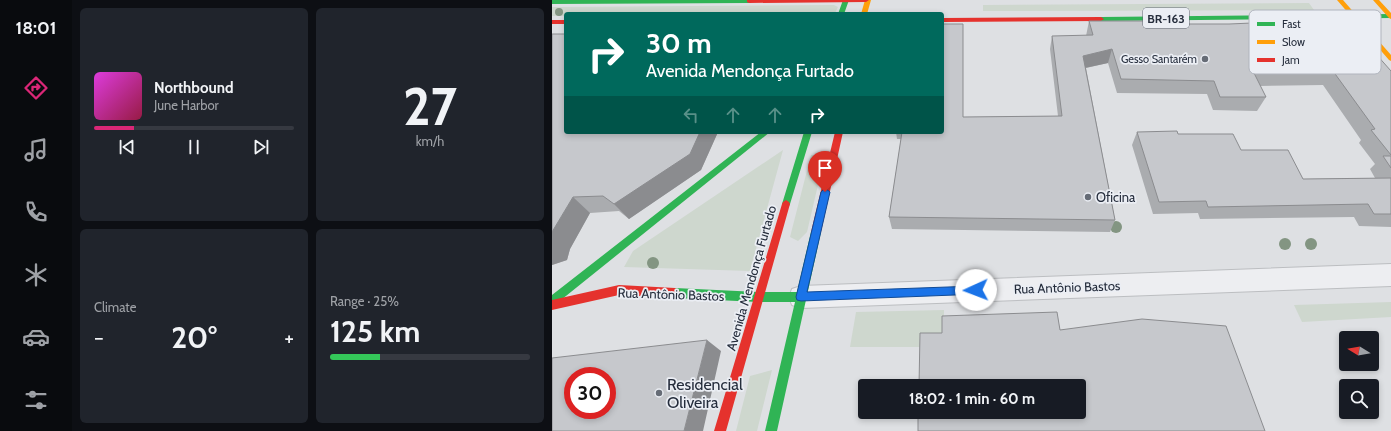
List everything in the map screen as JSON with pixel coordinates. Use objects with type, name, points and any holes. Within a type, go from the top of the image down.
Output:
[{"type":"main road","points":[[842,12],[846,0]]},
{"type":"main road","points":[[552,2],[867,0],[864,12]]},
{"type":"main road","points":[[1340,0],[1349,10]]},
{"type":"main road","points":[[1376,0],[1391,16]]},
{"type":"main road","name":"BR-163","points":[[944,20],[1249,17]]},
{"type":"main road","points":[[552,22],[564,22]]},
{"type":"main road","points":[[1381,47],[1391,59]]},
{"type":"main road","points":[[552,300],[763,134]]},
{"type":"main road","name":"Avenida Mendonça Furtado","points":[[720,431],[758,297],[807,134]]},
{"type":"main road","points":[[771,431],[839,134]]},
{"type":"main road","name":"Rua Antônio Bastos","points":[[552,305],[619,290],[758,297],[801,297]]},
{"type":"street","name":"Rua Antônio Bastos","points":[[801,297],[1391,275]]},
{"type":"shaded area","points":[[1309,3],[1314,10],[983,11],[983,5]]},
{"type":"shaded area","points":[[834,5],[838,7],[836,12],[564,12],[564,16],[552,16],[552,7]]},
{"type":"shaded area","points":[[783,150],[750,271],[624,267],[633,251]]},
{"type":"shaded area","points":[[811,155],[825,155],[807,232],[798,241],[790,237]]},
{"type":"shaded area","points":[[1391,302],[1391,317],[1302,322],[1294,305]]},
{"type":"shaded area","points":[[944,310],[944,347],[850,347],[856,312]]},
{"type":"shaded area","points":[[772,370],[757,431],[736,431],[750,376]]},
{"type":"building","points":[[1089,21],[1146,21],[1147,24],[1249,23],[1249,74],[1254,74],[1266,97],[1220,97],[1214,81],[1121,79],[1112,49],[1083,56],[1115,220],[889,217],[902,134],[944,134],[944,24],[963,24],[963,117],[1062,116],[1052,36],[1093,35]]},
{"type":"building","points":[[552,34],[564,34],[564,134],[699,134],[690,154],[614,204],[603,196],[573,197],[552,232]]},
{"type":"building","points":[[1381,60],[1391,71],[1391,155],[1371,130],[1375,129],[1335,74],[1381,74]]},
{"type":"building","points":[[1177,131],[1178,134],[1233,134],[1241,150],[1288,150],[1303,179],[1391,178],[1391,214],[1374,214],[1368,204],[1208,207],[1206,201],[1159,202],[1137,132]]},
{"type":"building","points":[[1383,156],[1391,156],[1391,168]]},
{"type":"building","points":[[1057,312],[1060,330],[1142,319],[1226,326],[1265,431],[918,431],[918,419],[1086,419],[1086,379],[919,379],[920,333],[942,333],[942,316]]},
{"type":"building","name":"Residencial Oliveira","points":[[707,340],[684,431],[552,431],[552,358]]},
{"type":"traffic: fast","points":[[842,12],[846,0]]},
{"type":"traffic: fast","points":[[552,2],[749,1]]},
{"type":"traffic: fast","points":[[1381,16],[1391,16]]},
{"type":"traffic: fast","points":[[1101,19],[1249,17]]},
{"type":"traffic: fast","points":[[552,301],[763,134]]},
{"type":"traffic: fast","points":[[786,204],[807,134]]},
{"type":"traffic: fast","points":[[771,431],[816,232]]},
{"type":"traffic: fast","points":[[675,293],[758,297],[801,297]]},
{"type":"traffic: slow","points":[[865,12],[868,0]]},
{"type":"traffic: slow","points":[[1340,0],[1349,10]]},
{"type":"traffic: slow","points":[[1376,0],[1391,17]]},
{"type":"traffic: slow","points":[[1381,47],[1391,59]]},
{"type":"traffic: jam","points":[[749,1],[866,0]]},
{"type":"traffic: jam","points":[[944,20],[1101,19]]},
{"type":"traffic: jam","points":[[552,22],[564,22]]},
{"type":"traffic: jam","points":[[816,232],[839,134]]},
{"type":"traffic: jam","points":[[720,431],[786,204]]},
{"type":"traffic: jam","points":[[552,305],[619,290],[675,293]]},
{"type":"place","name":"Gesso Santarém","points":[[1205,59]]},
{"type":"place","name":"Oficina","points":[[1088,197]]},
{"type":"place","name":"Residencial Oliveira","points":[[659,393]]},
{"type":"route","points":[[825,192],[801,297],[976,290]]}]
